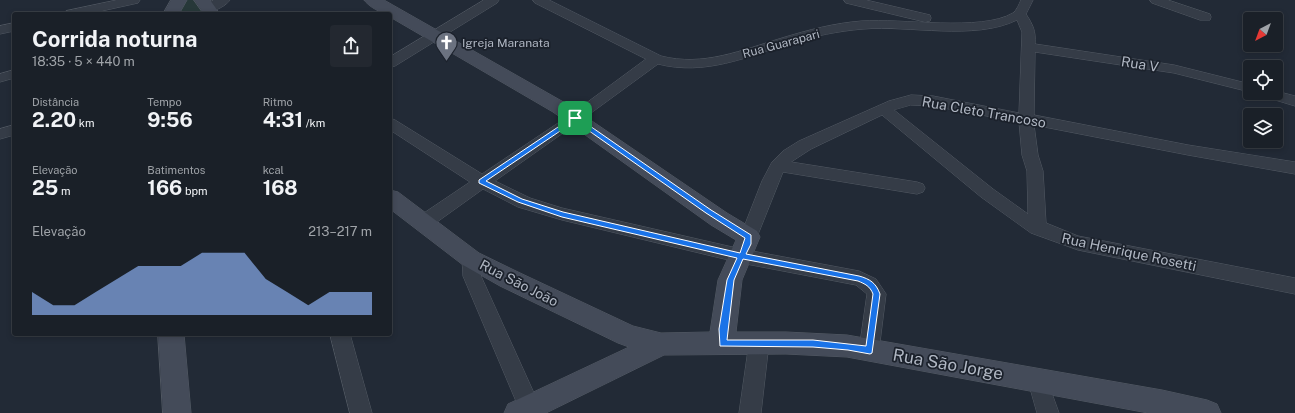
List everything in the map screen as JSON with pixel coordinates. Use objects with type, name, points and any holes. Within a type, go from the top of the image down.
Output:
[{"type":"main road","points":[[172,12],[179,0]]},
{"type":"main road","points":[[372,0],[435,35],[575,118],[709,211],[745,246]]},
{"type":"main road","name":"Rua São João","points":[[392,199],[424,222],[471,259],[627,335],[662,344]]},
{"type":"main road","name":"Rua Cleto Trancoso","points":[[723,344],[723,329],[730,280],[745,246]]},
{"type":"main road","points":[[171,336],[172,411]]},
{"type":"main road","name":"Rua São Jorge","points":[[662,344],[813,343],[848,346],[1162,403],[1207,413]]},
{"type":"main road","points":[[526,411],[662,344]]},
{"type":"street","points":[[80,12],[134,0]]},
{"type":"street","points":[[207,7],[224,0]]},
{"type":"street","points":[[392,62],[493,0]]},
{"type":"street","name":"Rua Guarapari","points":[[539,0],[656,59],[684,66],[710,64],[789,40],[864,25],[949,26],[999,23],[1019,14]]},
{"type":"street","points":[[850,0],[917,16],[949,26]]},
{"type":"street","points":[[1027,0],[1019,14],[1027,26],[1029,47],[1026,119],[1030,155],[1035,171],[1037,228]]},
{"type":"street","points":[[1156,0],[1205,17]]},
{"type":"street","points":[[0,30],[12,27]]},
{"type":"street","name":"Rua V","points":[[1029,47],[1174,69],[1243,86]]},
{"type":"street","points":[[424,222],[481,181],[575,118],[656,59]]},
{"type":"street","points":[[0,78],[12,75]]},
{"type":"street","points":[[1283,98],[1295,101]]},
{"type":"street","name":"Rua Cleto Trancoso","points":[[745,246],[770,181],[778,166],[789,155],[805,145],[884,109],[903,102],[922,100],[1188,150],[1295,168]]},
{"type":"street","name":"Rua Henrique Rosetti","points":[[884,109],[1002,206],[1037,228],[1078,243],[1295,286]]},
{"type":"street","points":[[392,124],[481,181],[520,201],[562,214],[745,246],[859,278],[868,282],[877,294],[870,350]]},
{"type":"street","points":[[0,134],[12,131]]},
{"type":"street","points":[[778,166],[917,188]]},
{"type":"street","points":[[471,259],[472,276],[526,411]]},
{"type":"street","points":[[341,336],[360,413]]},
{"type":"street","points":[[750,413],[759,343]]},
{"type":"street","points":[[1038,381],[1048,413]]},
{"type":"shaded area","points":[[183,0],[195,0],[203,12],[177,12]]},
{"type":"place","name":"Igreja Maranata","points":[[446,62]]},
{"type":"route","points":[[575,118],[481,181],[520,201],[562,214],[741,256],[859,278],[868,282],[877,294],[870,350],[848,346],[813,343],[723,344],[723,329],[730,280],[736,266],[741,256],[745,249],[749,237],[575,118]]}]
